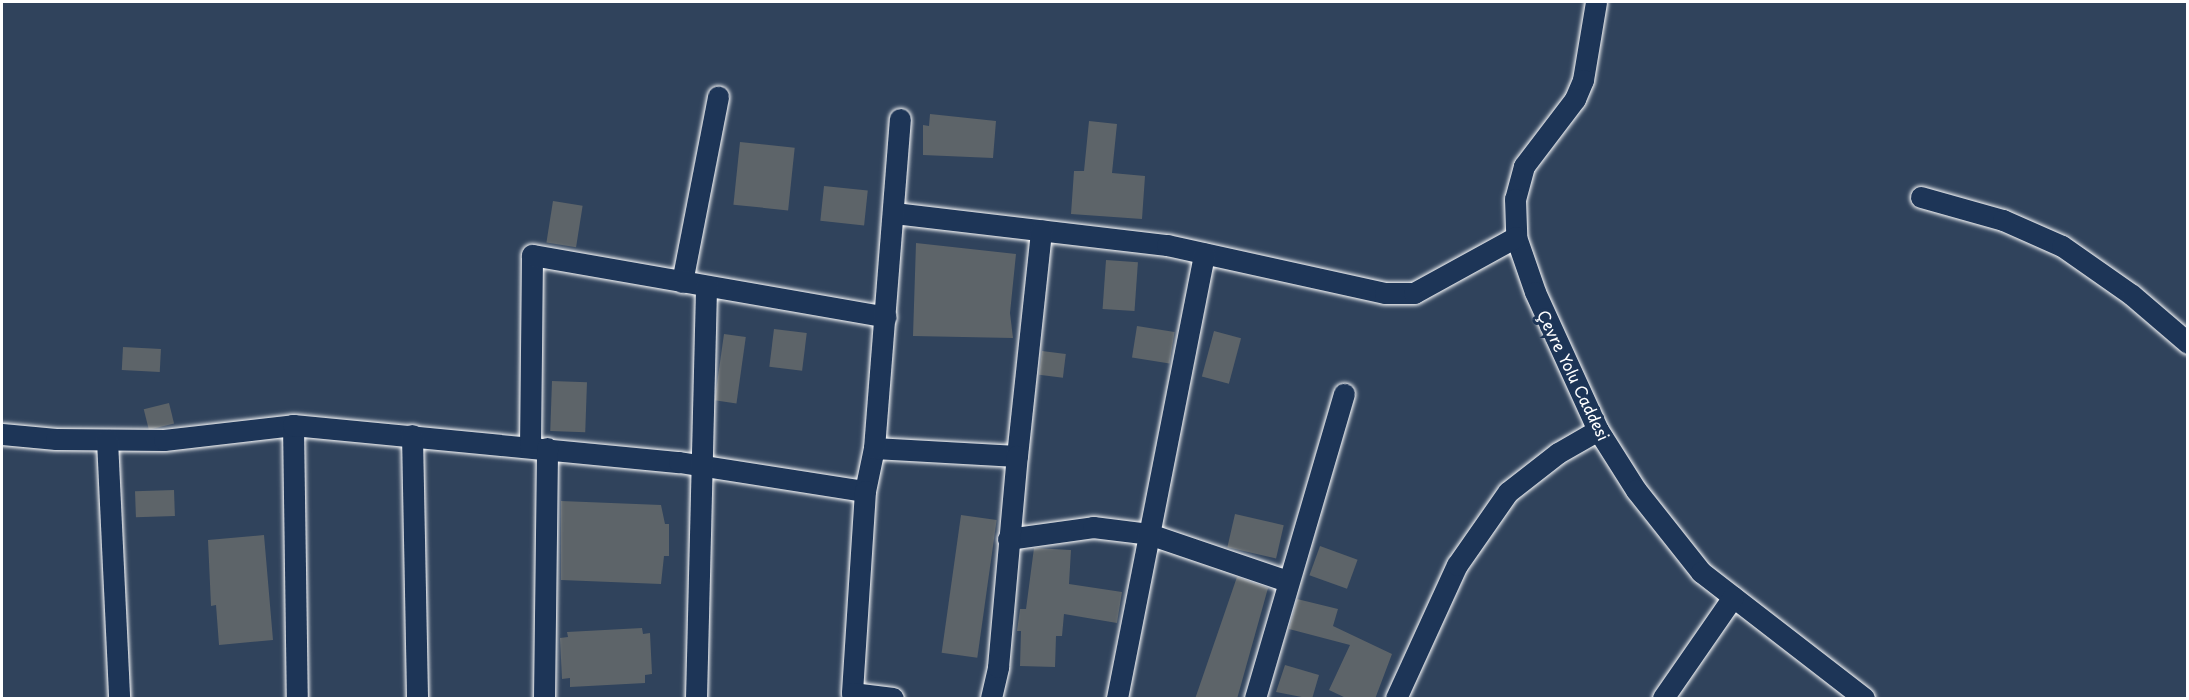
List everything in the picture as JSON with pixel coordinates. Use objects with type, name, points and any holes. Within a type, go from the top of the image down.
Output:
[{"type":"street","name":"Çevre Yolu Caddesi","points":[[1596,2],[1583,80],[1575,99],[1524,166],[1515,199],[1516,237],[1560,353],[1598,430],[1636,490],[1701,572],[1864,699]]},
{"type":"street","points":[[682,282],[718,96]]},
{"type":"street","points":[[893,699],[852,696],[865,491],[874,448],[900,119]]},
{"type":"street","points":[[1921,197],[2003,220],[2062,246],[2132,295],[2187,343]]},
{"type":"street","points":[[894,213],[1041,230],[1204,253],[1386,293],[1414,293],[1516,237]]},
{"type":"street","points":[[991,699],[998,667],[1008,539],[1041,230]]},
{"type":"street","points":[[1117,699],[1204,253]]},
{"type":"street","points":[[544,699],[539,447],[531,255],[886,317]]},
{"type":"street","points":[[696,699],[706,286]]},
{"type":"street","points":[[1255,699],[1287,581],[1344,394]]},
{"type":"street","points":[[2,434],[107,440],[164,440],[293,425],[539,447],[702,466],[865,491]]},
{"type":"street","points":[[293,425],[297,699]]},
{"type":"street","points":[[1396,699],[1457,565],[1508,492],[1558,453],[1598,430]]},
{"type":"street","points":[[412,435],[417,699]]},
{"type":"street","points":[[107,440],[119,699]]},
{"type":"street","points":[[874,448],[1017,456]]},
{"type":"street","points":[[1008,539],[1093,527],[1149,534],[1287,581]]},
{"type":"street","points":[[1663,699],[1733,597]]},
{"type":"building","points":[[930,114],[996,121],[993,158],[923,155],[923,125],[929,126]]},
{"type":"building","points":[[1089,121],[1117,124],[1112,173],[1145,176],[1142,219],[1071,214],[1074,171],[1084,171]]},
{"type":"building","points":[[740,142],[795,148],[788,210],[733,205]]},
{"type":"building","points":[[824,186],[868,191],[864,225],[820,221]]},
{"type":"building","points":[[553,201],[583,206],[576,247],[546,242]]},
{"type":"building","points":[[916,243],[1016,254],[1010,313],[1013,338],[913,336]]},
{"type":"building","points":[[1106,260],[1138,262],[1135,311],[1103,309]]},
{"type":"building","points":[[1137,326],[1175,332],[1170,364],[1132,358]]},
{"type":"building","points":[[774,329],[807,333],[802,371],[769,367]]},
{"type":"building","points":[[1214,331],[1241,338],[1229,384],[1202,376]]},
{"type":"building","points":[[724,334],[746,337],[736,403],[715,400]]},
{"type":"building","points":[[123,347],[161,349],[160,372],[122,370]]},
{"type":"building","points":[[1042,351],[1066,354],[1063,378],[1039,375]]},
{"type":"building","points":[[552,381],[587,382],[585,432],[550,431]]},
{"type":"building","points":[[169,403],[174,423],[149,430],[144,409]]},
{"type":"building","points":[[174,490],[175,516],[136,517],[135,491]]},
{"type":"building","points":[[561,501],[661,505],[665,524],[669,524],[669,556],[664,556],[661,584],[561,580]]},
{"type":"building","points":[[1235,514],[1284,525],[1276,558],[1227,547]]},
{"type":"building","points":[[961,515],[997,520],[977,658],[942,653]]},
{"type":"building","points":[[264,535],[273,640],[219,645],[216,605],[211,606],[208,540]]},
{"type":"building","points":[[1320,546],[1358,560],[1347,589],[1309,575]]},
{"type":"building","points":[[1034,548],[1071,550],[1069,584],[1122,592],[1117,623],[1064,614],[1062,636],[1056,636],[1055,667],[1020,666],[1021,631],[1017,631],[1020,609],[1026,609]]},
{"type":"building","points":[[1237,577],[1268,588],[1237,699],[1195,699]]},
{"type":"building","points":[[1297,599],[1338,609],[1333,626],[1392,654],[1375,699],[1348,699],[1329,690],[1350,645],[1289,629]]},
{"type":"building","points":[[642,628],[643,634],[650,633],[652,674],[645,675],[645,683],[570,687],[570,678],[562,679],[560,638],[568,637],[567,632]]},
{"type":"building","points":[[1285,665],[1319,675],[1312,699],[1276,692]]}]
